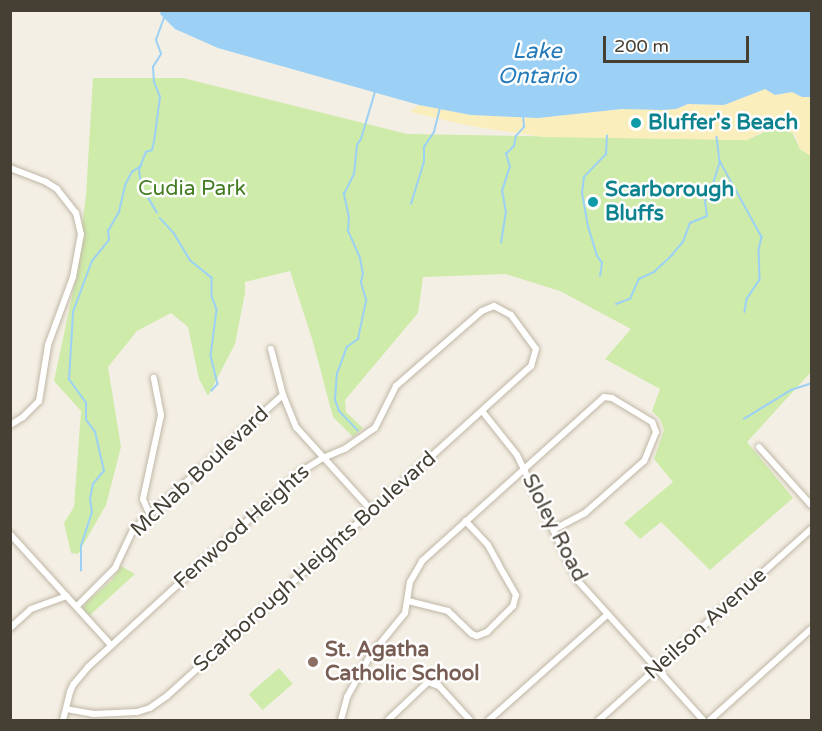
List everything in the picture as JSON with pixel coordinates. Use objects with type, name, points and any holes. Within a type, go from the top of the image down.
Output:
[{"type":"street","points":[[10,168],[46,182],[66,197],[75,213],[81,241],[74,276],[48,345],[40,398],[30,411],[10,425]]},
{"type":"street","name":"Scarborough Heights Boulevard","points":[[66,709],[94,714],[137,712],[160,702],[531,366],[536,353],[535,346],[511,315],[494,306]]},
{"type":"street","name":"Fenwood Heights","points":[[63,720],[77,678],[111,645],[303,471],[322,458],[346,448],[375,428],[396,387],[475,316],[494,306]]},
{"type":"street","points":[[271,349],[283,395],[296,427],[371,510]]},
{"type":"street","points":[[150,515],[142,499],[161,415],[154,378]]},
{"type":"street","name":"McNab Boulevard","points":[[77,606],[115,568],[128,537],[283,395]]},
{"type":"street","points":[[341,720],[352,687],[376,646],[405,613],[414,571],[607,396],[645,417],[657,428],[644,462],[585,513],[553,530]]},
{"type":"street","name":"Sloley Road","points":[[482,411],[509,443],[524,469],[575,578],[703,720]]},
{"type":"street","points":[[759,447],[812,506]]},
{"type":"street","points":[[408,601],[448,611],[477,636],[487,632],[513,606],[516,595],[488,545],[466,522]]},
{"type":"street","name":"Neilson Avenue","points":[[599,720],[812,528]]},
{"type":"street","points":[[10,534],[111,645]]},
{"type":"street","points":[[10,628],[31,609],[67,596]]},
{"type":"street","points":[[489,720],[608,614]]},
{"type":"street","points":[[710,720],[812,628]]},
{"type":"street","points":[[388,720],[428,682],[439,686],[470,720]]},
{"type":"green space","name":"Cudia Park","points":[[93,78],[183,78],[407,134],[747,140],[773,128],[792,132],[800,149],[811,156],[811,372],[747,442],[793,498],[710,570],[661,522],[640,539],[624,523],[673,482],[654,459],[664,430],[660,419],[652,411],[660,389],[605,359],[631,329],[560,291],[506,274],[423,277],[418,313],[345,400],[346,412],[363,428],[353,437],[333,417],[313,342],[290,271],[245,282],[235,344],[208,396],[199,379],[188,327],[171,313],[137,331],[108,367],[121,447],[106,505],[78,554],[71,553],[64,523],[74,507],[81,411],[54,381],[75,282],[86,195]]},
{"type":"green space","points":[[121,566],[135,574],[89,616],[83,609],[85,604],[112,580]]},
{"type":"green space","points":[[279,668],[293,684],[263,710],[249,694]]},
{"type":"sand","name":"Bluffer's Beach","points":[[765,89],[775,95],[792,92],[802,97],[811,97],[811,156],[800,149],[795,134],[779,128],[767,129],[747,140],[544,137],[470,126],[410,112],[419,105],[471,115],[538,118],[622,109],[676,109],[688,104],[724,105]]},
{"type":"water","name":"Lake Ontario","points":[[161,10],[811,11],[811,97],[802,97],[792,92],[775,95],[765,89],[724,105],[688,104],[676,109],[622,109],[538,118],[471,115],[419,105],[218,48],[175,29],[160,14]]},
{"type":"waterway","points":[[157,213],[141,186],[139,170],[146,152],[152,150],[154,142],[160,97],[154,82],[153,67],[161,54],[156,40],[164,18]]},
{"type":"waterway","points":[[358,431],[339,411],[335,400],[337,374],[347,347],[358,339],[366,300],[361,282],[363,274],[360,258],[348,231],[349,218],[344,194],[354,174],[357,145],[361,139],[375,92]]},
{"type":"waterway","points":[[411,204],[424,162],[424,147],[434,132],[440,108]]},
{"type":"waterway","points":[[501,243],[506,213],[502,191],[510,167],[506,154],[514,146],[516,136],[524,127],[523,116]]},
{"type":"waterway","points":[[600,276],[602,263],[597,256],[588,227],[582,193],[584,177],[606,154],[607,136]]},
{"type":"waterway","points":[[717,137],[720,161],[762,237],[759,250],[760,280],[747,299],[745,312]]},
{"type":"waterway","points":[[616,304],[630,299],[639,279],[654,272],[672,255],[683,242],[690,223],[707,216],[705,201],[710,194],[720,162]]},
{"type":"waterway","points":[[81,571],[81,546],[92,513],[90,499],[93,484],[104,471],[95,432],[86,420],[86,403],[69,380],[73,312],[92,261],[109,240],[108,231],[119,212],[125,185],[132,172],[141,166]]},
{"type":"waterway","points":[[160,218],[174,233],[190,260],[212,278],[212,296],[217,310],[211,356],[218,384],[212,391]]},
{"type":"waterway","points":[[744,419],[791,390],[812,383]]},
{"type":"place","name":"Bluffer's Beach","points":[[636,123]]},
{"type":"place","name":"Scarborough Bluffs","points":[[593,202]]},
{"type":"place","name":"St. Agatha Catholic School","points":[[313,662]]}]
